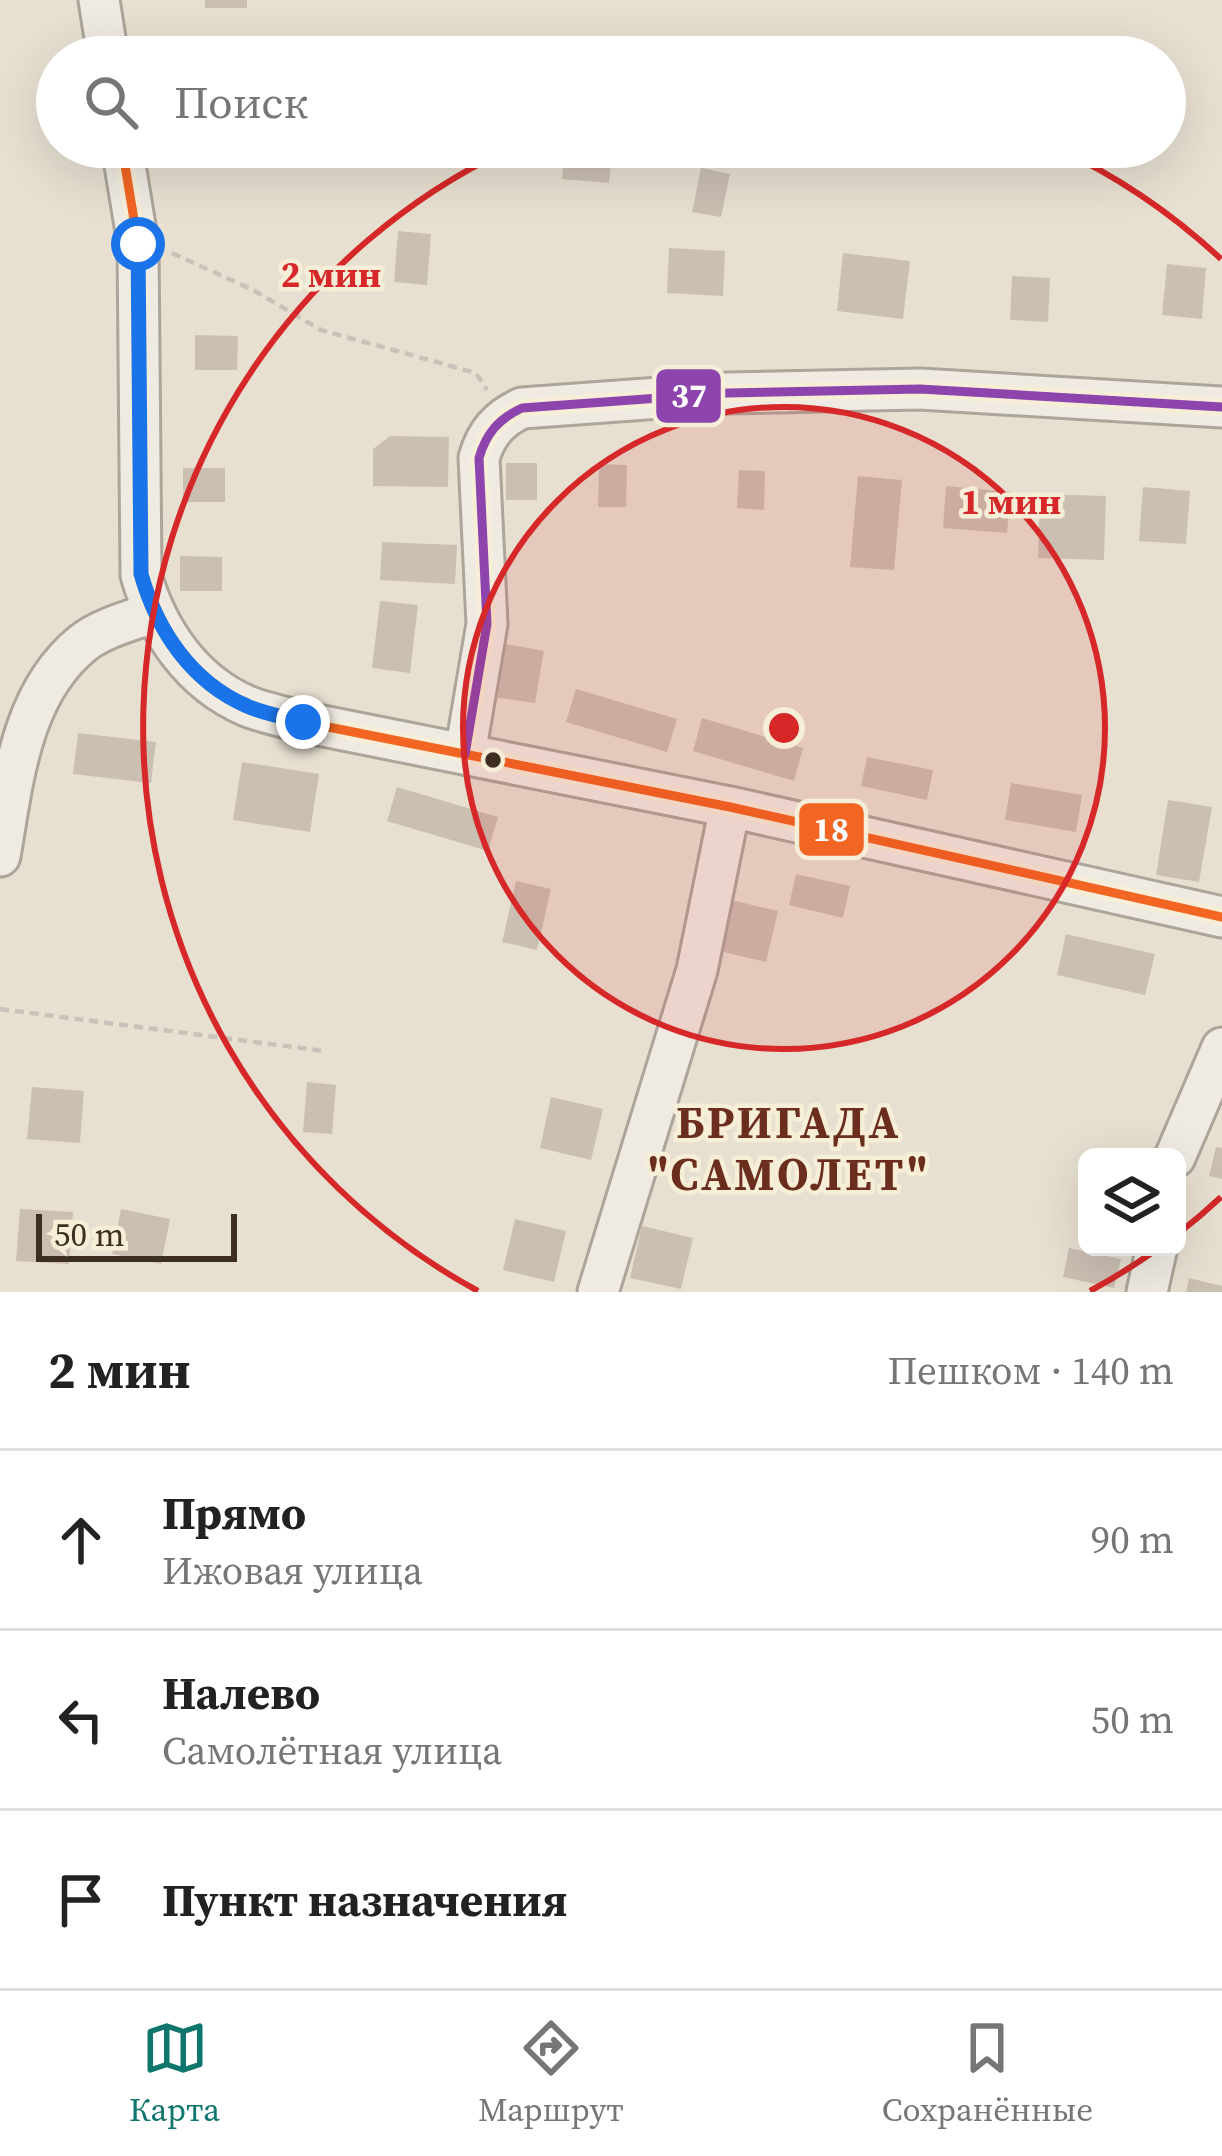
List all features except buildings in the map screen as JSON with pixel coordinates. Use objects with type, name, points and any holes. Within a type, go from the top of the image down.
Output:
[{"type":"street","points":[[99,0],[105,36]]},
{"type":"street","points":[[125,168],[138,244],[141,574],[152,613],[179,655],[245,706],[303,722],[730,807],[1222,917]]},
{"type":"street","points":[[465,754],[487,624],[479,458],[485,439],[502,419],[522,408],[728,393],[920,388],[1222,407]]},
{"type":"street","points":[[0,856],[29,716],[51,678],[84,642],[152,613]]},
{"type":"street","points":[[598,1292],[697,970],[730,807]]},
{"type":"street","points":[[1179,1148],[1222,1048]]},
{"type":"street","points":[[1147,1292],[1154,1256]]},
{"type":"path","points":[[138,244],[173,253],[253,290],[321,330],[476,373],[502,419]]},
{"type":"path","points":[[0,1009],[324,1051]]},
{"type":"transit line","name":"18","points":[[125,168],[138,244],[141,575],[156,615],[179,652],[227,696],[303,722],[730,807],[1222,917]]},
{"type":"transit line","name":"37","points":[[465,754],[487,624],[479,458],[494,428],[522,408],[728,393],[920,389],[1222,407]]},
{"type":"district","name":"БРИГАДА \"САМОЛЕТ\"","points":[[789,1148]]},
{"type":"route","points":[[138,244],[141,574],[152,613],[179,655],[209,681],[245,706],[303,722]]}]
